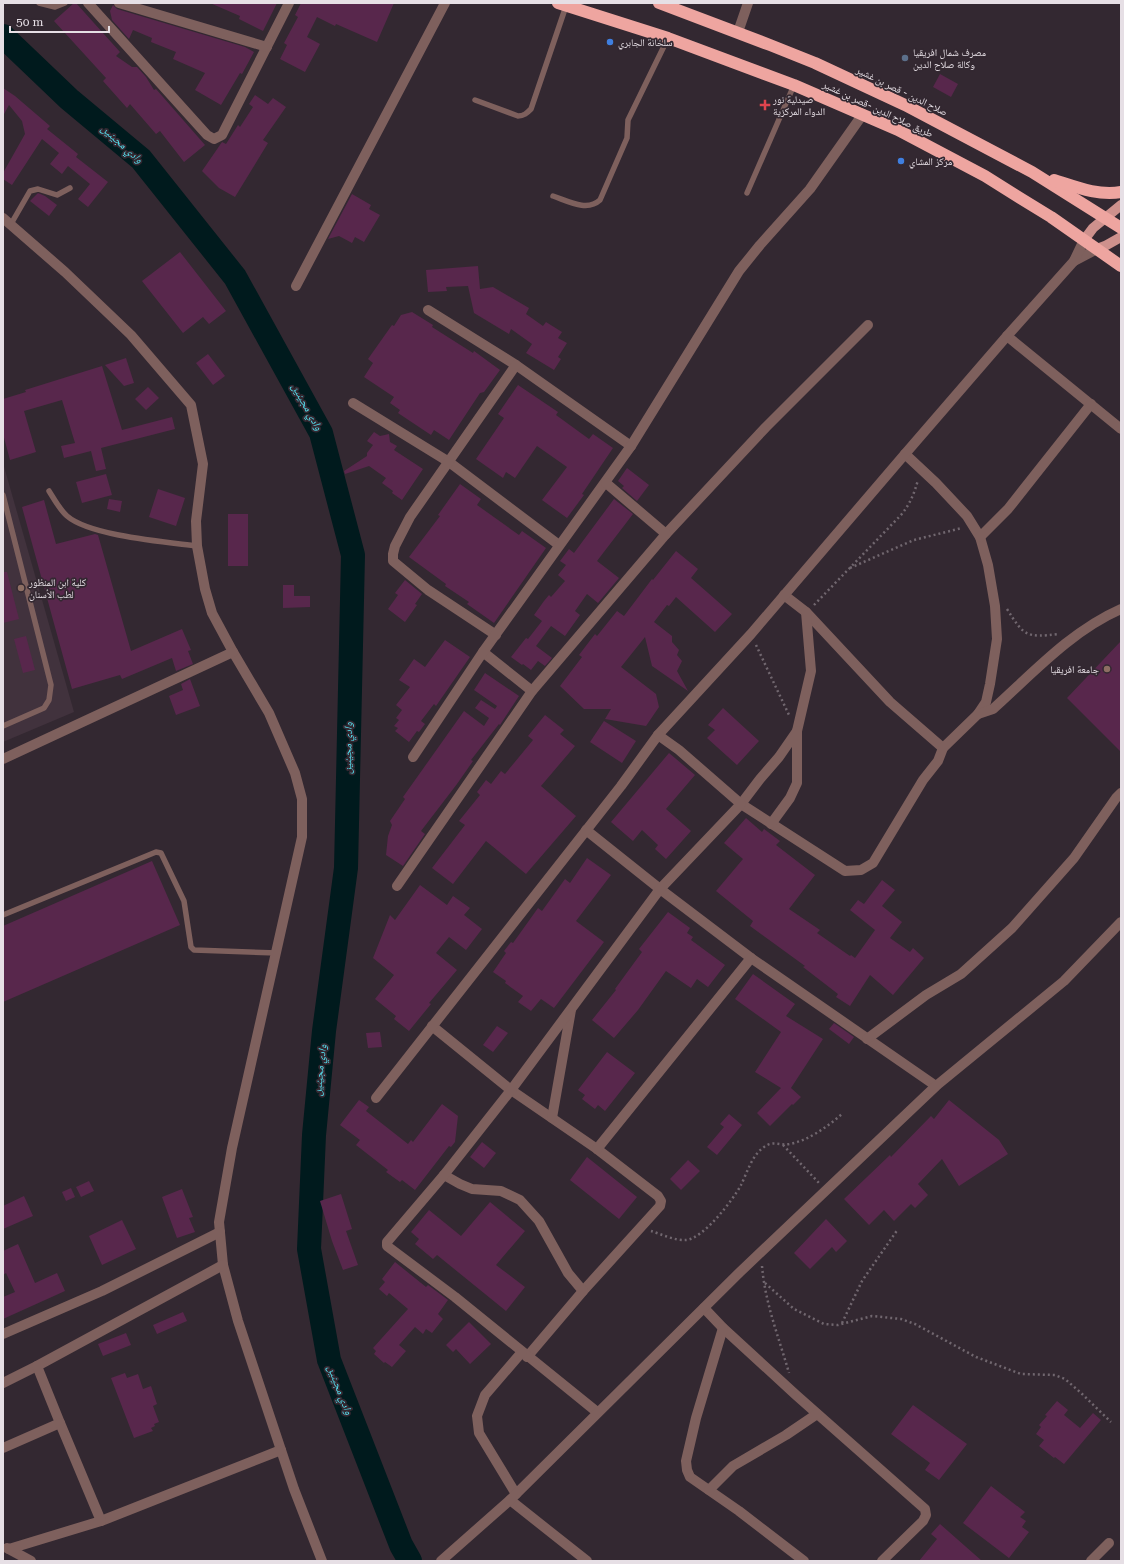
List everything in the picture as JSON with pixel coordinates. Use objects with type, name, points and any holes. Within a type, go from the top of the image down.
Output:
[{"type":"highway","name":"صلاح الدين - قصر بن غشير","points":[[659,3],[738,32],[814,63],[891,98],[978,142],[1032,172],[1106,217],[1121,228]]},
{"type":"highway","name":"طريق صلاح الدين -قصر بن غشير","points":[[562,4],[668,38],[794,85],[898,130],[985,176],[1051,217],[1121,266]]},
{"type":"highway","points":[[1032,172],[1097,193],[1107,194],[1121,192]]},
{"type":"main road","points":[[1084,240],[1094,228],[1121,205]]},
{"type":"main road","points":[[1097,249],[1121,237]]},
{"type":"street","points":[[88,3],[207,135],[214,139],[222,135],[290,3]]},
{"type":"street","points":[[120,3],[267,47]]},
{"type":"street","points":[[296,286],[445,3]]},
{"type":"street","points":[[738,32],[748,3]]},
{"type":"street","points":[[414,757],[483,652],[559,545],[606,483],[631,446],[739,271],[810,189],[863,114]]},
{"type":"street","points":[[7,221],[132,335],[191,405],[203,464],[196,521],[198,546],[205,589],[212,613],[269,713],[295,773],[302,799],[302,837],[232,1148],[219,1222],[223,1265],[238,1321],[294,1489],[322,1561]]},
{"type":"street","points":[[376,1098],[586,830],[658,735],[751,634],[1007,336],[1074,261],[1084,240]]},
{"type":"street","points":[[1074,261],[1097,249]]},
{"type":"street","points":[[428,310],[516,365],[631,446]]},
{"type":"street","points":[[397,886],[532,691],[666,534],[766,427],[868,325]]},
{"type":"street","points":[[1007,336],[1121,429]]},
{"type":"street","points":[[496,634],[428,590],[394,561],[393,554],[395,546],[410,518],[516,365]]},
{"type":"street","points":[[353,402],[449,462],[559,545]]},
{"type":"street","points":[[980,537],[1008,509],[1091,404]]},
{"type":"street","points":[[658,735],[679,750],[741,804],[845,871],[861,870],[873,863],[923,780],[938,761],[943,748],[978,714],[986,702],[997,640],[995,606],[988,565],[980,537],[967,516],[950,497],[905,454]]},
{"type":"street","points":[[606,483],[666,534]]},
{"type":"street","points":[[784,595],[806,612],[890,702],[943,748]]},
{"type":"street","points":[[978,714],[993,709],[1067,642],[1082,631],[1121,608]]},
{"type":"street","points":[[771,824],[790,798],[797,783],[797,731],[811,671],[806,612]]},
{"type":"street","points":[[3,759],[233,652]]},
{"type":"street","points":[[483,652],[532,691]]},
{"type":"street","points":[[598,1412],[525,1355],[455,1297],[387,1246],[387,1242],[444,1175],[511,1090],[660,889],[741,804],[779,757],[797,731]]},
{"type":"street","points":[[867,1039],[926,995],[961,974],[1012,928],[1074,858],[1121,792]]},
{"type":"street","points":[[586,830],[660,889],[751,958],[936,1086]]},
{"type":"street","points":[[441,1561],[513,1497],[761,1252],[936,1086],[1064,981],[1121,922]]},
{"type":"street","points":[[597,1150],[751,958]]},
{"type":"street","points":[[552,1118],[572,1008]]},
{"type":"street","points":[[432,1026],[511,1090],[597,1150],[658,1196],[661,1201],[660,1206],[641,1228],[525,1355],[485,1395],[477,1416],[480,1433],[513,1497],[587,1561]]},
{"type":"street","points":[[444,1175],[472,1189],[502,1191],[520,1200],[540,1222],[568,1273],[583,1291]]},
{"type":"street","points":[[3,1334],[102,1290],[220,1232]]},
{"type":"street","points":[[3,1383],[223,1265]]},
{"type":"street","points":[[704,1308],[723,1328],[817,1414],[926,1509],[926,1515],[923,1521],[882,1561]]},
{"type":"street","points":[[723,1328],[696,1418],[686,1461],[687,1470],[690,1477],[778,1540],[804,1561]]},
{"type":"street","points":[[37,1366],[101,1521]]},
{"type":"street","points":[[709,1490],[733,1466],[786,1435],[817,1414]]},
{"type":"street","points":[[3,1448],[60,1423]]},
{"type":"street","points":[[6,1547],[101,1521],[281,1450]]},
{"type":"street","points":[[1091,1561],[1109,1543]]},
{"type":"street","points":[[6,1547],[31,1561]]},
{"type":"lane","points":[[38,3],[55,6],[64,3]]},
{"type":"lane","points":[[475,100],[518,116],[528,112],[535,96],[562,4]]},
{"type":"lane","points":[[553,196],[588,206],[595,205],[600,200],[627,138],[628,120],[668,38]]},
{"type":"lane","points":[[747,193],[794,85]]},
{"type":"lane","points":[[7,221],[30,191],[38,189],[57,195],[70,188]]},
{"type":"lane","points":[[49,491],[66,516],[84,526],[144,539],[198,546]]},
{"type":"lane","points":[[3,495],[51,685],[49,700],[44,708],[3,726]]},
{"type":"lane","points":[[3,521],[9,519]]},
{"type":"lane","points":[[3,915],[156,852],[161,853],[184,901],[191,947],[194,950],[276,953]]},
{"type":"path","points":[[806,612],[909,506],[921,469]]},
{"type":"path","points":[[848,569],[914,540],[973,526]]},
{"type":"path","points":[[1007,608],[1019,627],[1024,632],[1033,636],[1082,631]]},
{"type":"path","points":[[751,634],[797,731]]},
{"type":"path","points":[[783,1145],[794,1143],[825,1128],[842,1114]]},
{"type":"path","points":[[641,1228],[670,1238],[686,1240],[694,1238],[707,1227],[726,1206],[740,1186],[762,1148],[770,1143],[783,1145],[826,1190]]},
{"type":"path","points":[[842,1324],[862,1281],[898,1229]]},
{"type":"path","points":[[761,1252],[772,1318],[790,1374]]},
{"type":"path","points":[[765,1283],[794,1309],[824,1324],[842,1324],[872,1316],[901,1320],[915,1324],[976,1357],[1022,1374],[1055,1375],[1065,1379],[1111,1422]]},
{"type":"shaded area","name":"كلية ابن المنظور لطب الأسنان","points":[[3,463],[74,712],[3,742]]},
{"type":"building","points":[[74,3],[76,3],[120,52],[116,56],[132,67],[137,67],[146,77],[154,90],[156,89],[205,145],[184,162],[160,131],[156,134],[130,104],[127,108],[103,81],[106,78],[54,21]]},
{"type":"building","points":[[210,3],[277,3],[263,31],[239,19],[240,16]]},
{"type":"building","points":[[301,3],[394,3],[377,42],[336,24],[335,26],[317,17],[307,37],[320,44],[305,72],[280,59],[287,45],[284,43],[298,17],[295,15]]},
{"type":"building","points":[[113,5],[117,9],[245,47],[254,52],[242,74],[240,73],[221,105],[195,90],[205,73],[173,59],[176,52],[151,42],[152,38],[133,30],[129,39],[112,20],[110,11]]},
{"type":"building","points":[[940,74],[958,84],[951,97],[933,87]]},
{"type":"building","points":[[3,88],[15,96],[50,126],[47,129],[78,154],[76,157],[108,182],[88,207],[78,199],[90,184],[68,166],[62,174],[50,164],[59,153],[42,139],[12,185],[3,179],[3,173],[25,134],[22,121],[9,105],[3,116]]},
{"type":"building","points":[[255,95],[268,104],[273,98],[286,107],[263,140],[268,143],[235,197],[219,188],[202,171],[222,142],[226,144],[238,125],[240,127],[253,107],[249,104]]},
{"type":"building","points":[[38,193],[45,196],[57,205],[49,216],[30,201]]},
{"type":"building","points":[[352,194],[371,205],[369,209],[380,215],[364,242],[355,237],[352,243],[339,236],[328,239]]},
{"type":"building","points":[[180,252],[226,311],[209,324],[203,317],[183,333],[142,281]]},
{"type":"building","points":[[478,266],[480,289],[493,287],[529,308],[526,314],[543,326],[546,322],[562,332],[558,338],[567,343],[558,357],[561,359],[554,370],[526,353],[532,344],[511,329],[509,334],[474,313],[468,286],[446,287],[447,291],[428,292],[426,270]]},
{"type":"building","points":[[412,312],[433,325],[432,327],[473,353],[474,351],[500,370],[484,392],[480,393],[449,440],[434,430],[431,435],[398,413],[400,410],[390,403],[394,397],[364,377],[373,363],[368,359],[392,325],[394,326],[401,315]]},
{"type":"building","points":[[208,354],[225,376],[213,385],[196,363]]},
{"type":"building","points":[[126,358],[134,383],[124,386],[105,365]]},
{"type":"building","points":[[102,366],[122,430],[172,417],[175,429],[101,448],[106,469],[96,471],[91,451],[64,458],[61,446],[75,443],[62,400],[24,411],[36,452],[10,460],[3,434],[3,399],[26,392],[25,390]]},
{"type":"building","points":[[518,385],[558,412],[556,415],[589,439],[593,434],[613,448],[582,494],[584,495],[567,518],[542,500],[567,467],[537,446],[515,478],[506,472],[503,478],[476,459],[504,418],[498,414]]},
{"type":"building","points":[[148,387],[159,398],[146,410],[135,399]]},
{"type":"building","points":[[374,432],[380,436],[389,434],[390,442],[397,446],[394,450],[423,469],[402,500],[382,483],[386,478],[369,466],[345,474],[344,471],[367,456],[367,453],[373,445],[367,441]]},
{"type":"building","points":[[627,468],[649,485],[637,501],[622,488],[624,486],[618,481]]},
{"type":"building","points":[[106,474],[112,495],[82,503],[76,482]]},
{"type":"building","points":[[460,484],[481,499],[477,505],[519,535],[522,531],[546,548],[494,623],[467,604],[469,602],[445,586],[446,584],[409,557],[440,516],[438,515]]},
{"type":"building","points":[[158,489],[185,498],[176,526],[149,517]]},
{"type":"building","points":[[109,499],[122,501],[120,512],[107,509]]},
{"type":"building","points":[[614,499],[633,514],[597,561],[619,578],[598,603],[587,594],[575,611],[580,615],[565,636],[551,626],[536,646],[552,658],[545,666],[538,661],[531,670],[511,657],[542,621],[534,615],[549,595],[551,597],[565,581],[558,575],[566,565],[560,561],[569,549],[574,553]]},
{"type":"building","points":[[44,500],[56,544],[95,534],[98,535],[131,651],[182,629],[191,650],[188,651],[193,664],[176,671],[172,658],[122,679],[120,675],[72,689],[22,507]]},
{"type":"building","points":[[228,514],[248,514],[248,566],[228,566]]},
{"type":"building","points":[[676,551],[698,569],[691,578],[732,614],[715,632],[676,597],[669,606],[667,605],[654,622],[672,636],[672,642],[679,650],[677,655],[682,661],[677,671],[688,691],[652,666],[645,637],[621,667],[656,694],[659,707],[646,726],[605,719],[611,709],[584,709],[560,686],[582,657],[579,655],[595,634],[597,636],[617,611],[624,616],[652,579],[653,580]]},
{"type":"building","points":[[3,572],[7,572],[19,619],[3,623]]},
{"type":"building","points":[[405,580],[422,594],[415,604],[417,605],[405,622],[388,609],[398,595],[395,593]]},
{"type":"building","points":[[283,585],[294,585],[294,596],[310,596],[310,607],[283,608]]},
{"type":"building","points":[[26,636],[35,670],[23,673],[14,639]]},
{"type":"building","points":[[445,640],[470,657],[436,706],[434,704],[421,721],[425,724],[419,732],[417,731],[409,742],[395,731],[398,728],[394,726],[399,720],[396,718],[402,710],[396,705],[410,687],[399,680],[414,659],[425,667]]},
{"type":"building","name":"جامعة افريقيا","points":[[1121,641],[1121,752],[1067,698]]},
{"type":"building","points":[[485,673],[519,696],[500,725],[499,724],[471,760],[473,761],[457,784],[421,831],[425,834],[403,866],[386,855],[388,836],[392,825],[390,821],[405,799],[403,797],[464,711],[484,726],[489,718],[475,708],[481,700],[495,709],[497,706],[474,690]]},
{"type":"building","points":[[190,679],[200,706],[176,715],[169,696],[183,690],[181,684]]},
{"type":"building","points":[[723,708],[759,741],[737,765],[707,738],[715,730],[708,725]]},
{"type":"building","points":[[545,715],[564,730],[560,734],[575,746],[541,786],[576,816],[526,874],[486,841],[453,884],[432,868],[465,825],[459,821],[480,795],[477,792],[486,780],[491,784],[501,771],[505,774],[533,740],[528,736]]},
{"type":"building","points":[[604,721],[636,741],[622,763],[590,742]]},
{"type":"building","points":[[669,753],[695,775],[666,809],[691,831],[666,859],[655,849],[658,845],[642,830],[633,841],[611,822]]},
{"type":"building","points":[[746,818],[762,832],[764,829],[780,841],[776,845],[815,875],[789,909],[820,930],[817,933],[850,956],[851,955],[855,958],[875,930],[850,910],[858,900],[864,904],[882,880],[895,890],[882,906],[902,922],[890,938],[910,952],[913,948],[924,958],[893,995],[870,975],[850,1006],[836,997],[838,994],[803,967],[805,966],[750,926],[753,921],[716,891],[743,859],[724,843]]},
{"type":"building","points":[[587,858],[611,875],[576,921],[604,942],[554,1008],[541,999],[531,1011],[518,1002],[523,996],[493,972],[506,953],[504,951],[511,942],[513,943],[538,908],[542,911],[565,879],[570,883]]},
{"type":"building","points":[[152,861],[180,925],[3,1002],[3,926]]},
{"type":"building","points":[[420,885],[447,905],[453,896],[470,908],[464,915],[482,929],[466,950],[449,937],[436,953],[457,970],[429,1003],[431,1004],[409,1031],[394,1019],[396,1016],[375,999],[394,975],[373,958],[390,915],[395,920]]},
{"type":"building","points":[[668,912],[690,928],[687,933],[693,937],[691,940],[725,965],[708,987],[697,979],[691,988],[666,971],[638,1010],[614,1038],[592,1020],[616,990],[615,989],[642,952],[639,949]]},
{"type":"building","points":[[753,974],[795,1004],[786,1016],[823,1039],[791,1088],[801,1097],[770,1126],[757,1113],[781,1088],[755,1072],[781,1032],[735,999]]},
{"type":"building","points":[[834,1023],[854,1037],[849,1044],[829,1029]]},
{"type":"building","points":[[497,1026],[508,1033],[493,1052],[483,1045]]},
{"type":"building","points":[[380,1032],[382,1047],[368,1048],[366,1033]]},
{"type":"building","points":[[607,1052],[635,1073],[605,1111],[598,1105],[595,1109],[582,1099],[585,1095],[578,1090]]},
{"type":"building","points":[[359,1100],[369,1107],[366,1111],[408,1144],[411,1140],[413,1142],[442,1104],[458,1116],[455,1142],[451,1147],[449,1146],[415,1190],[402,1180],[400,1182],[386,1172],[388,1170],[356,1145],[360,1140],[340,1125]]},
{"type":"building","points":[[949,1100],[999,1140],[1008,1154],[959,1186],[942,1159],[918,1184],[928,1195],[915,1208],[911,1204],[894,1221],[884,1210],[869,1225],[844,1199],[890,1155],[891,1157],[931,1116],[934,1119]]},
{"type":"building","points":[[729,1114],[742,1125],[717,1155],[707,1147],[724,1127],[720,1124]]},
{"type":"building","points":[[482,1142],[496,1153],[484,1168],[470,1157]]},
{"type":"building","points":[[587,1157],[637,1197],[619,1219],[570,1180]]},
{"type":"building","points":[[688,1160],[700,1171],[681,1190],[670,1179]]},
{"type":"building","points":[[89,1181],[94,1191],[81,1197],[76,1187]]},
{"type":"building","points":[[71,1188],[75,1197],[66,1201],[62,1192]]},
{"type":"building","points":[[182,1189],[193,1217],[189,1218],[195,1232],[177,1238],[162,1197]]},
{"type":"building","points":[[341,1194],[352,1229],[346,1231],[358,1265],[343,1270],[332,1241],[320,1201]]},
{"type":"building","points":[[24,1196],[33,1216],[3,1229],[3,1206]]},
{"type":"building","points":[[490,1202],[525,1231],[496,1265],[525,1287],[506,1311],[437,1255],[433,1259],[415,1244],[419,1239],[411,1232],[429,1210],[461,1236]]},
{"type":"building","points":[[826,1219],[847,1241],[836,1252],[832,1247],[810,1269],[794,1253]]},
{"type":"building","points":[[122,1220],[136,1249],[102,1265],[89,1236]]},
{"type":"building","points":[[18,1244],[35,1283],[57,1273],[65,1291],[3,1319],[3,1297],[15,1292],[6,1273],[3,1275],[3,1251]]},
{"type":"building","points":[[395,1262],[426,1287],[428,1285],[448,1300],[438,1314],[443,1319],[432,1333],[426,1329],[423,1334],[415,1327],[399,1345],[406,1351],[392,1367],[385,1362],[384,1363],[374,1354],[376,1351],[373,1348],[408,1309],[389,1293],[387,1296],[379,1289],[385,1282],[382,1279]]},
{"type":"building","points":[[183,1312],[187,1321],[157,1334],[153,1325]]},
{"type":"building","points":[[469,1322],[491,1344],[470,1364],[456,1349],[453,1352],[446,1345]]},
{"type":"building","points":[[126,1333],[131,1345],[103,1356],[98,1344]]},
{"type":"building","points":[[125,1373],[127,1378],[138,1374],[143,1389],[151,1386],[157,1404],[153,1406],[159,1422],[154,1424],[155,1426],[151,1428],[153,1431],[134,1438],[111,1378]]},
{"type":"building","points":[[1057,1401],[1068,1410],[1064,1415],[1080,1428],[1093,1413],[1101,1420],[1064,1464],[1039,1446],[1044,1440],[1036,1434],[1041,1427],[1039,1425],[1047,1416],[1045,1415]]},
{"type":"building","points":[[913,1405],[967,1444],[939,1480],[925,1470],[930,1463],[891,1434]]},
{"type":"building","points":[[991,1486],[1025,1512],[1020,1517],[1026,1521],[1022,1527],[1029,1532],[1009,1558],[963,1523]]},
{"type":"building","points":[[940,1524],[982,1561],[919,1561],[937,1539],[931,1534]]},
{"type":"waterway","name":"وادي مجينين","points":[[3,36],[69,99],[141,159],[235,277],[321,433],[353,555],[346,868],[324,1031],[314,1135],[309,1249],[329,1360],[401,1545],[410,1561]]},
{"type":"place","name":"سلخانة الجابري","points":[[610,42]]},
{"type":"place","name":"مصرف شمال افريقيا وكالة صلاح الدين","points":[[905,58]]},
{"type":"place","name":"صيدلية نور الدواء المركزية","points":[[765,105]]},
{"type":"place","name":"مركز المشاي","points":[[901,161]]},
{"type":"place","name":"كلية ابن المنظور لطب الأسنان","points":[[21,588]]},
{"type":"place","name":"جامعة افريقيا","points":[[1107,669]]}]
